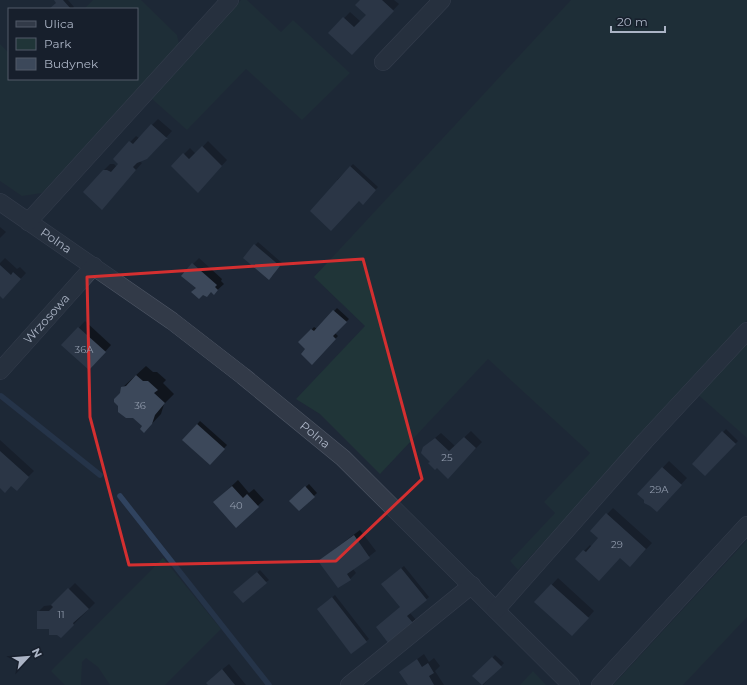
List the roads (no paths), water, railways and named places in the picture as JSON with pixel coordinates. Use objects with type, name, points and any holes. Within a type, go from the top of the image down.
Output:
[{"type":"street","name":"Polna","points":[[28,222],[230,0]]},
{"type":"street","points":[[383,62],[442,0]]},
{"type":"street","name":"Polna","points":[[0,202],[172,321],[231,366],[343,458],[571,685]]},
{"type":"street","name":"Wrzosowa","points":[[0,371],[94,266]]},
{"type":"street","points":[[496,610],[645,441],[747,332]]},
{"type":"street","points":[[600,685],[747,525]]},
{"type":"street","points":[[349,685],[472,585]]},
{"type":"waterway","points":[[1,396],[100,475]]},
{"type":"waterway","points":[[120,496],[269,685]]}]
